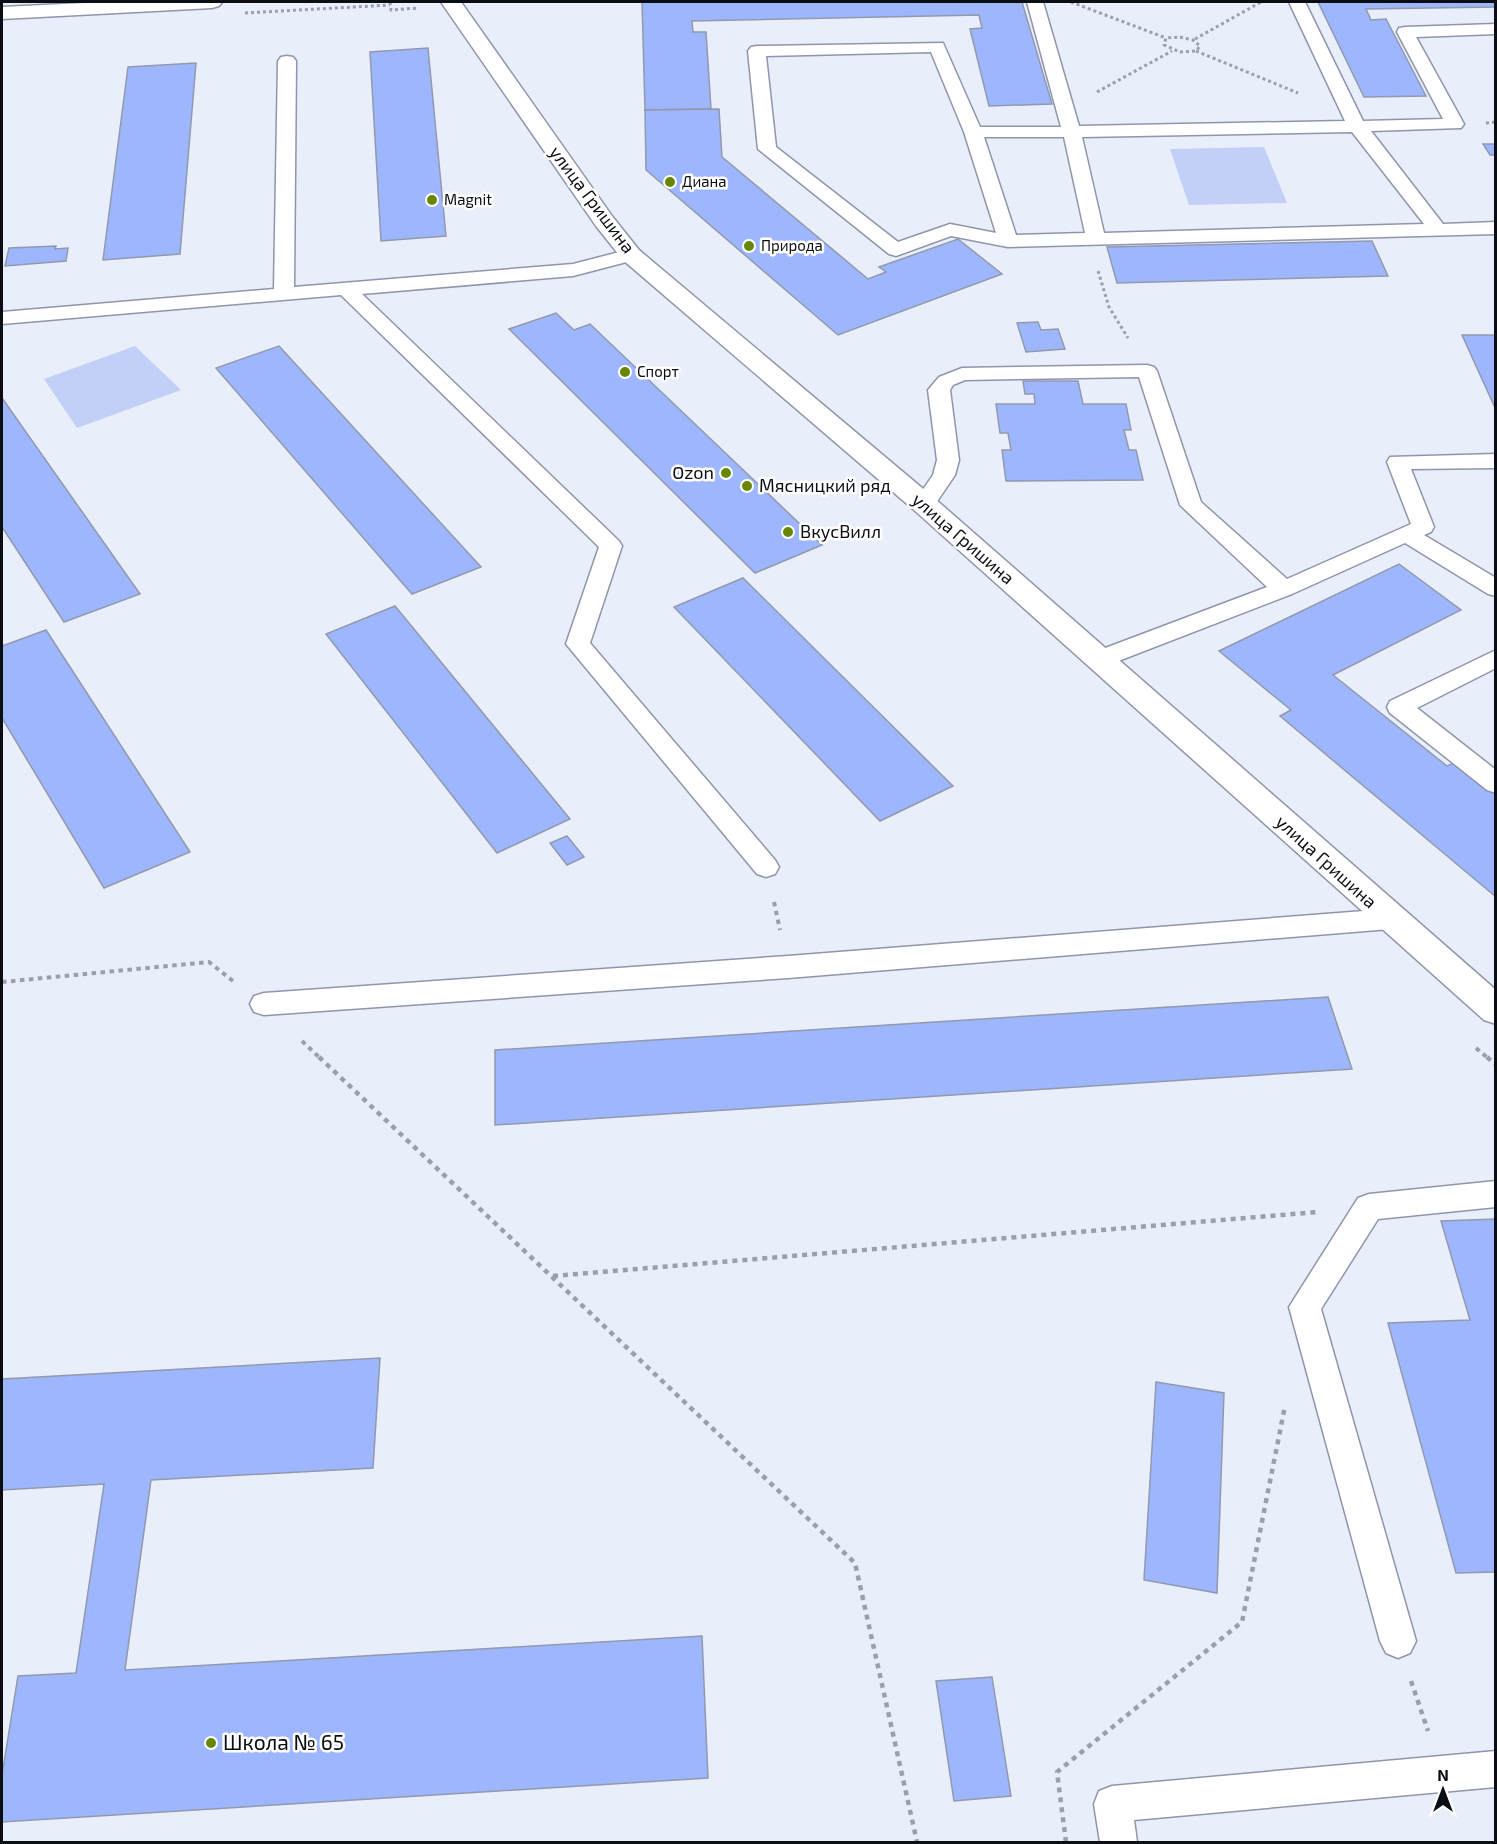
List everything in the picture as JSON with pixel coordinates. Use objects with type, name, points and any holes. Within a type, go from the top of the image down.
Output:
[{"type":"street","points":[[2,13],[212,2]]},
{"type":"street","name":"улица Гришина","points":[[451,2],[604,221],[631,255],[924,504],[1496,1011]]},
{"type":"lane","points":[[1035,2],[1072,132],[1092,238]]},
{"type":"lane","points":[[1297,2],[1354,120],[1438,230]]},
{"type":"lane","points":[[973,132],[1072,132],[1354,120],[1455,124],[1406,32],[1496,28]]},
{"type":"lane","points":[[1008,241],[973,132],[937,47],[757,51],[767,149],[896,250],[950,230],[1008,241],[1469,229],[1491,236]]},
{"type":"lane","points":[[284,295],[286,61]]},
{"type":"lane","points":[[2,318],[573,270],[631,255]]},
{"type":"lane","points":[[346,289],[610,546],[578,644],[766,867]]},
{"type":"lane","points":[[924,504],[944,475],[948,460],[939,390],[946,381],[962,374],[1147,370],[1191,505],[1284,589]]},
{"type":"lane","points":[[1100,659],[1284,589],[1423,527],[1398,462],[1496,461]]},
{"type":"lane","points":[[1406,534],[1496,589]]},
{"type":"lane","points":[[1496,657],[1399,707],[1496,784]]},
{"type":"lane","points":[[264,1004],[788,967],[1390,919]]},
{"type":"lane","points":[[1398,1641],[1305,1306],[1369,1207],[1496,1194]]},
{"type":"lane","points":[[1119,1842],[1112,1804],[1496,1769]]},
{"type":"path","points":[[1069,2],[1166,38],[1180,36],[1195,39],[1261,2]]},
{"type":"path","points":[[1166,38],[1164,45],[1172,51],[1186,53],[1196,51],[1354,120]]},
{"type":"path","points":[[1195,39],[1200,46],[1196,51]]},
{"type":"path","points":[[1065,109],[1172,51]]},
{"type":"path","points":[[1092,238],[1109,307],[1147,370]]},
{"type":"path","points":[[766,867],[788,967]]},
{"type":"path","points":[[2,981],[209,962],[264,1004],[855,1563],[917,1842]]},
{"type":"path","points":[[552,1276],[1369,1207]]},
{"type":"path","points":[[1066,1842],[1057,1772],[1242,1622],[1287,1400]]},
{"type":"path","points":[[1398,1641],[1443,1774]]},
{"type":"shaded area","points":[[1264,147],[1287,203],[1189,205],[1170,149]]},
{"type":"shaded area","points":[[135,346],[181,390],[77,428],[44,379]]},
{"type":"building","points":[[642,2],[1022,2],[1052,104],[989,106],[970,29],[982,28],[979,15],[692,21],[693,32],[706,32],[711,109],[645,110]]},
{"type":"building","points":[[1318,2],[1496,2],[1496,7],[1366,9],[1371,20],[1386,19],[1426,96],[1364,97]]},
{"type":"building","points":[[428,48],[446,236],[381,241],[370,52]]},
{"type":"building","points":[[196,63],[180,254],[103,260],[128,67]]},
{"type":"building","points":[[719,109],[722,157],[868,279],[886,272],[879,267],[958,239],[1002,274],[838,335],[646,170],[645,110]]},
{"type":"building","points":[[1483,144],[1496,144],[1496,155],[1490,155]]},
{"type":"building","points":[[1372,241],[1388,276],[1117,283],[1107,247]]},
{"type":"building","points":[[56,246],[55,249],[68,248],[66,261],[5,266],[9,248]]},
{"type":"building","points":[[556,313],[574,330],[590,324],[822,545],[755,573],[509,329]]},
{"type":"building","points":[[1038,322],[1041,330],[1058,329],[1065,349],[1026,352],[1017,323]]},
{"type":"building","points":[[1462,335],[1496,335],[1496,410]]},
{"type":"building","points":[[279,346],[481,567],[412,594],[216,368]]},
{"type":"building","points":[[1023,381],[1078,381],[1083,404],[1126,404],[1131,430],[1124,430],[1129,450],[1136,450],[1143,480],[1006,481],[1002,450],[1011,450],[1008,433],[1000,433],[996,404],[1035,404],[1034,394],[1025,394]]},
{"type":"building","points":[[2,398],[140,594],[64,622],[2,527]]},
{"type":"building","points":[[1399,564],[1461,610],[1333,675],[1447,766],[1458,761],[1496,790],[1496,897],[1280,716],[1291,710],[1219,651]]},
{"type":"building","points":[[743,578],[953,786],[880,821],[674,607]]},
{"type":"building","points":[[395,606],[570,819],[497,853],[326,634]]},
{"type":"building","points":[[46,630],[190,852],[104,888],[2,718],[2,646]]},
{"type":"building","points":[[567,836],[584,857],[567,865],[550,843]]},
{"type":"building","points":[[1328,997],[1352,1069],[495,1125],[495,1050]]},
{"type":"building","points":[[1496,1219],[1496,1572],[1456,1573],[1388,1323],[1470,1320],[1441,1221]]},
{"type":"building","points":[[380,1358],[373,1468],[151,1480],[125,1670],[702,1636],[708,1778],[2,1822],[2,1775],[18,1676],[76,1673],[104,1484],[2,1490],[2,1379]]},
{"type":"building","points":[[1156,1382],[1224,1393],[1217,1593],[1144,1580]]},
{"type":"building","points":[[992,1677],[1011,1796],[954,1801],[936,1681]]},
{"type":"place","name":"Диана","points":[[670,182]]},
{"type":"place","name":"Magnit","points":[[432,200]]},
{"type":"place","name":"Природа","points":[[749,246]]},
{"type":"place","name":"Спорт","points":[[625,372]]},
{"type":"place","name":"Ozon","points":[[726,473]]},
{"type":"place","name":"Мясницкий ряд","points":[[747,486]]},
{"type":"place","name":"ВкусВилл","points":[[788,532]]},
{"type":"place","name":"Школа № 65","points":[[211,1743]]}]
